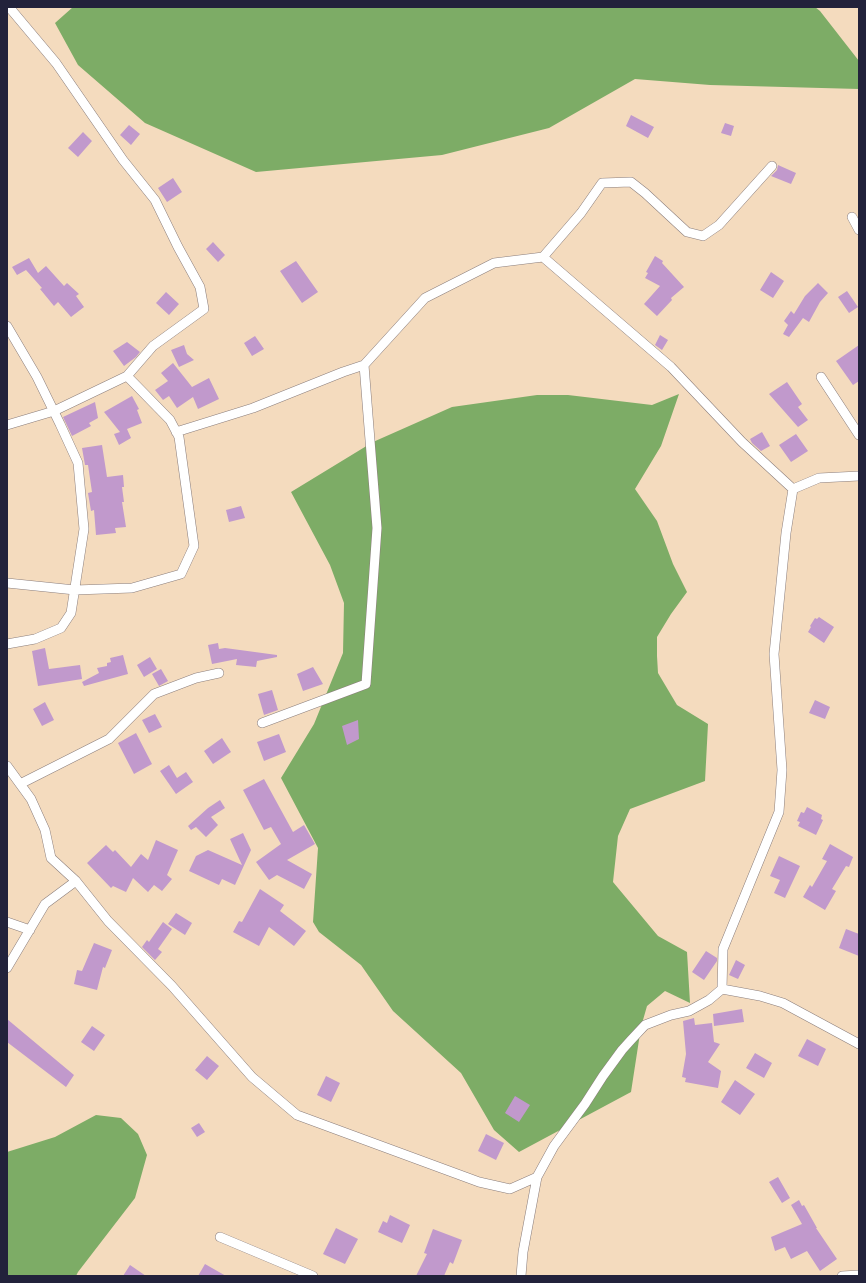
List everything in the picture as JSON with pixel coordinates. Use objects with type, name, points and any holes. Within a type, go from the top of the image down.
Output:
[{"type":"street","points":[[7,425],[54,411],[127,376],[153,346],[204,309],[200,287],[155,200],[123,160],[56,63],[9,7]]},
{"type":"street","points":[[176,432],[253,408],[364,365],[425,298],[494,263],[543,257],[581,213],[602,183],[631,182],[687,232],[703,236],[719,225],[772,166]]},
{"type":"street","points":[[852,217],[859,230]]},
{"type":"street","points":[[543,257],[671,367],[742,442],[793,489]]},
{"type":"street","points":[[7,326],[37,377],[78,463],[84,529],[71,613],[61,628],[35,639],[7,644]]},
{"type":"street","points":[[262,723],[366,684],[378,528],[364,365]]},
{"type":"street","points":[[7,583],[75,590],[132,588],[181,574],[194,546],[179,437],[170,420],[127,376]]},
{"type":"street","points":[[821,377],[859,435]]},
{"type":"street","points":[[793,489],[819,478],[859,476]]},
{"type":"street","points":[[521,1276],[523,1252],[537,1177],[554,1146],[586,1104],[603,1076],[622,1050],[645,1025],[671,1015],[690,1011],[709,1000],[722,989],[723,949],[779,812],[782,770],[774,654],[786,533],[793,489]]},
{"type":"street","points":[[20,784],[109,740],[154,694],[196,678],[219,673]]},
{"type":"street","points":[[7,766],[31,799],[45,830],[51,858],[76,881],[108,921],[172,986],[252,1077],[297,1115],[479,1182],[510,1189],[537,1177]]},
{"type":"street","points":[[7,968],[45,904],[76,881]]},
{"type":"street","points":[[7,922],[30,930]]},
{"type":"street","points":[[722,989],[760,996],[783,1003],[805,1013],[859,1044]]},
{"type":"street","points":[[220,1237],[313,1276]]},
{"type":"street","points":[[842,1276],[859,1275]]},
{"type":"green space","points":[[73,7],[815,7],[820,11],[859,61],[859,89],[710,85],[635,79],[549,128],[442,155],[256,172],[145,123],[78,65],[55,23]]},
{"type":"green space","points":[[679,394],[661,446],[635,489],[657,521],[673,564],[687,592],[657,637],[658,673],[677,705],[708,724],[705,781],[630,809],[618,836],[613,882],[658,936],[687,952],[690,1003],[665,991],[647,1006],[641,1027],[631,1092],[519,1152],[494,1130],[461,1073],[393,1011],[361,965],[319,932],[313,922],[318,848],[281,778],[314,724],[343,653],[344,603],[330,565],[291,492],[373,442],[452,407],[537,395],[568,395],[652,405]]},
{"type":"green space","points":[[96,1115],[121,1118],[138,1134],[147,1155],[135,1198],[76,1276],[7,1276],[7,1152],[55,1137]]},
{"type":"building","points":[[631,115],[654,127],[648,138],[626,126]]},
{"type":"building","points":[[725,123],[734,126],[731,136],[721,133]]},
{"type":"building","points":[[129,125],[140,134],[131,145],[120,135]]},
{"type":"building","points":[[83,132],[92,141],[78,157],[68,148]]},
{"type":"building","points":[[778,165],[796,173],[791,184],[771,176],[777,170]]},
{"type":"building","points":[[173,178],[182,192],[167,202],[158,188]]},
{"type":"building","points":[[213,242],[225,255],[218,262],[206,249]]},
{"type":"building","points":[[655,256],[663,261],[662,263],[684,287],[671,298],[672,300],[657,316],[644,304],[660,286],[645,278],[648,273],[646,272]]},
{"type":"building","points":[[29,258],[38,273],[46,266],[64,286],[67,283],[79,294],[76,296],[84,307],[71,317],[58,302],[54,306],[40,289],[42,288],[26,270],[17,275],[12,267]]},
{"type":"building","points":[[296,261],[318,292],[302,303],[280,271]]},
{"type":"building","points":[[771,272],[784,281],[773,298],[760,290]]},
{"type":"building","points":[[818,283],[828,293],[820,302],[809,322],[803,318],[789,337],[783,334],[788,325],[784,321],[791,311],[794,314],[805,296]]},
{"type":"building","points":[[847,291],[858,307],[849,313],[838,297]]},
{"type":"building","points":[[166,292],[179,304],[169,315],[156,303]]},
{"type":"building","points":[[660,335],[668,340],[662,350],[655,345]]},
{"type":"building","points":[[255,336],[264,349],[252,356],[244,343]]},
{"type":"building","points":[[127,342],[140,352],[124,366],[113,351]]},
{"type":"building","points":[[184,345],[187,354],[194,360],[179,367],[171,350]]},
{"type":"building","points":[[859,345],[859,381],[853,385],[836,361]]},
{"type":"building","points":[[173,363],[192,387],[209,378],[219,399],[198,409],[193,397],[177,408],[169,396],[163,400],[155,390],[168,381],[161,373]]},
{"type":"building","points":[[787,382],[802,404],[798,407],[808,420],[798,427],[769,394]]},
{"type":"building","points":[[132,396],[139,409],[137,410],[142,423],[127,429],[131,438],[119,445],[114,434],[120,432],[104,412]]},
{"type":"building","points":[[95,402],[98,418],[89,423],[91,426],[72,436],[63,417]]},
{"type":"building","points":[[762,432],[770,446],[761,451],[752,443],[750,439]]},
{"type":"building","points":[[796,434],[808,451],[791,462],[779,445]]},
{"type":"building","points":[[102,445],[107,477],[123,475],[124,487],[122,487],[124,502],[122,502],[126,527],[115,528],[116,533],[96,535],[94,510],[91,511],[88,493],[92,492],[88,465],[85,465],[82,448]]},
{"type":"building","points":[[241,506],[245,518],[229,522],[226,510]]},
{"type":"building","points":[[819,617],[834,627],[824,643],[808,632],[815,618],[817,619]]},
{"type":"building","points":[[218,643],[219,649],[225,648],[277,655],[277,657],[257,661],[256,667],[236,665],[237,659],[212,664],[208,645]]},
{"type":"building","points":[[45,648],[49,669],[80,665],[82,679],[38,686],[32,651]]},
{"type":"building","points":[[123,655],[128,674],[84,686],[82,682],[99,673],[97,668],[107,666],[107,663],[111,662],[110,658]]},
{"type":"building","points":[[150,657],[157,669],[144,677],[137,665]]},
{"type":"building","points":[[313,667],[323,684],[303,691],[297,674]]},
{"type":"building","points":[[161,669],[168,681],[159,686],[152,674]]},
{"type":"building","points":[[272,690],[278,710],[264,715],[258,694]]},
{"type":"building","points":[[815,700],[830,707],[825,719],[809,713]]},
{"type":"building","points":[[45,702],[54,720],[42,726],[33,709]]},
{"type":"building","points":[[155,714],[162,727],[149,733],[142,720]]},
{"type":"building","points":[[358,720],[359,739],[347,745],[342,726]]},
{"type":"building","points":[[136,733],[152,764],[134,774],[118,743]]},
{"type":"building","points":[[279,734],[286,752],[264,761],[257,742]]},
{"type":"building","points":[[222,738],[231,752],[213,764],[204,751]]},
{"type":"building","points":[[169,765],[177,778],[186,772],[193,782],[176,794],[160,771]]},
{"type":"building","points":[[264,779],[293,832],[304,825],[315,844],[287,860],[312,874],[304,889],[277,875],[269,880],[256,862],[281,844],[271,827],[264,830],[243,790]]},
{"type":"building","points":[[220,800],[225,808],[211,817],[218,825],[206,837],[196,827],[191,830],[188,826],[208,808]]},
{"type":"building","points":[[807,807],[822,815],[821,819],[823,820],[816,835],[798,826],[800,822],[797,821],[801,812],[804,813]]},
{"type":"building","points":[[243,833],[251,850],[235,885],[222,879],[219,885],[189,871],[196,856],[208,850],[242,865],[230,839]]},
{"type":"building","points":[[156,840],[178,850],[167,875],[172,879],[162,891],[154,885],[148,892],[133,878],[126,892],[113,886],[111,888],[87,863],[106,845],[113,852],[115,850],[131,867],[141,854],[148,860]]},
{"type":"building","points":[[830,844],[853,857],[849,867],[846,866],[832,889],[836,891],[825,910],[803,897],[810,885],[812,887],[827,861],[822,859]]},
{"type":"building","points":[[779,856],[800,866],[785,898],[774,893],[780,880],[770,876]]},
{"type":"building","points":[[260,889],[284,905],[280,911],[306,931],[294,946],[269,927],[259,946],[233,932],[239,921],[242,922]]},
{"type":"building","points":[[176,913],[192,923],[185,935],[168,924]]},
{"type":"building","points":[[163,922],[172,929],[158,949],[162,952],[155,960],[142,947],[147,940],[149,942]]},
{"type":"building","points":[[846,929],[859,934],[859,956],[839,948]]},
{"type":"building","points":[[94,943],[112,950],[105,968],[103,967],[97,990],[74,984],[77,970],[82,971]]},
{"type":"building","points":[[706,951],[717,958],[717,961],[704,980],[692,972]]},
{"type":"building","points":[[736,960],[745,965],[738,979],[729,975]]},
{"type":"building","points":[[742,1009],[744,1022],[714,1026],[713,1014]]},
{"type":"building","points":[[694,1018],[695,1025],[712,1023],[714,1042],[720,1044],[708,1062],[721,1071],[718,1088],[685,1082],[686,1078],[682,1077],[686,1054],[683,1021]]},
{"type":"building","points":[[7,1019],[74,1075],[66,1087],[7,1042]]},
{"type":"building","points":[[92,1026],[105,1035],[94,1051],[81,1042]]},
{"type":"building","points":[[807,1039],[826,1049],[818,1066],[798,1056]]},
{"type":"building","points":[[755,1053],[772,1063],[764,1078],[746,1068]]},
{"type":"building","points":[[207,1056],[219,1066],[207,1080],[195,1070]]},
{"type":"building","points":[[326,1076],[340,1083],[331,1102],[317,1095]]},
{"type":"building","points":[[735,1080],[755,1094],[740,1115],[721,1102]]},
{"type":"building","points":[[515,1096],[530,1105],[519,1122],[505,1113]]},
{"type":"building","points":[[199,1123],[205,1132],[197,1137],[191,1128]]},
{"type":"building","points":[[486,1134],[504,1143],[496,1160],[478,1151]]},
{"type":"building","points":[[778,1177],[790,1198],[782,1203],[769,1182]]},
{"type":"building","points":[[799,1200],[802,1206],[804,1205],[816,1228],[837,1259],[820,1271],[807,1251],[791,1259],[785,1247],[775,1251],[771,1237],[802,1224],[791,1205]]},
{"type":"building","points":[[390,1215],[410,1225],[402,1243],[378,1232],[383,1221],[387,1223]]},
{"type":"building","points":[[336,1228],[358,1239],[345,1264],[323,1254]]},
{"type":"building","points":[[433,1229],[462,1240],[453,1264],[450,1262],[444,1276],[416,1276],[427,1254],[424,1253]]},
{"type":"building","points":[[205,1264],[226,1276],[198,1276]]},
{"type":"building","points":[[130,1265],[146,1276],[123,1276]]}]
